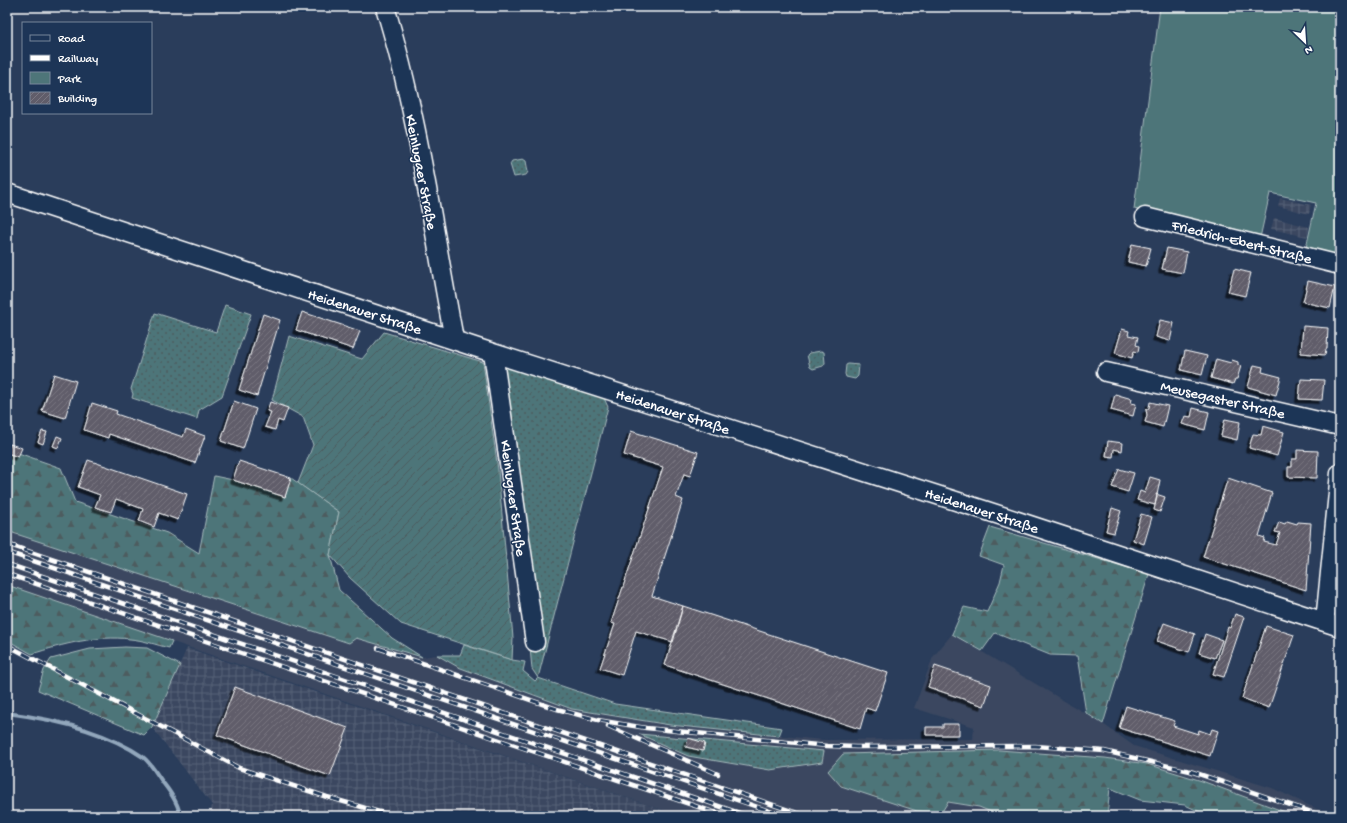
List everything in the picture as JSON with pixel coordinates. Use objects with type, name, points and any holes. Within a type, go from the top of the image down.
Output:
[{"type":"street","name":"Kleinlugaer Straße","points":[[385,7],[397,45],[419,150],[454,339]]},
{"type":"street","name":"Heidenauer Straße","points":[[7,193],[493,353],[999,515],[1332,624]]},
{"type":"street","name":"Friedrich-Ebert-Straße","points":[[1145,217],[1340,265]]},
{"type":"street","name":"Kleinlugaer Straße","points":[[493,353],[536,642]]},
{"type":"street","name":"Meusegaster Straße","points":[[1106,372],[1340,426]]},
{"type":"street","points":[[1332,624],[1340,473]]},
{"type":"shaded area","points":[[1280,198],[1311,205],[1309,214],[1278,206]]},
{"type":"shaded area","points":[[1274,218],[1309,227],[1307,237],[1271,229]]},
{"type":"shaded area","points":[[7,531],[349,643],[356,638],[422,657],[437,655],[491,680],[572,709],[670,725],[823,740],[973,739],[974,727],[914,708],[933,657],[952,634],[1103,724],[1134,746],[1272,788],[1332,816],[1305,816],[1274,809],[1202,781],[1147,764],[1105,758],[999,750],[948,802],[979,807],[1001,816],[680,816],[7,585]]},
{"type":"shaded area","points":[[187,648],[680,816],[210,816],[212,805],[152,727]]},
{"type":"green space","points":[[1160,7],[1340,7],[1340,257],[1306,248],[1316,203],[1270,193],[1260,238],[1134,209]]},
{"type":"green space","points":[[523,159],[526,161],[528,172],[526,175],[514,177],[510,164],[512,161]]},
{"type":"green space","points":[[225,305],[251,314],[222,396],[199,410],[197,419],[132,398],[133,394],[131,389],[155,313],[216,332]]},
{"type":"green space","points":[[384,332],[483,362],[498,470],[513,638],[512,660],[401,624],[350,578],[330,555],[339,512],[298,483],[313,445],[303,417],[272,400],[289,336],[362,359]]},
{"type":"green space","points":[[824,352],[825,363],[823,366],[813,369],[810,367],[807,355],[809,353]]},
{"type":"green space","points":[[506,365],[512,365],[604,398],[608,407],[538,678],[532,669],[503,368]]},
{"type":"green space","points":[[846,365],[859,365],[858,376],[855,379],[846,377]]},
{"type":"green space","points":[[7,449],[61,468],[75,502],[167,533],[199,553],[214,476],[233,480],[285,497],[291,478],[339,512],[330,555],[339,590],[392,638],[422,657],[356,638],[349,643],[7,531]]},
{"type":"green space","points":[[990,527],[1149,574],[1103,724],[1086,713],[1077,656],[1050,655],[995,633],[982,651],[952,634],[964,607],[987,612],[1000,582],[1004,565],[979,556]]},
{"type":"green space","points":[[7,585],[172,641],[169,648],[145,641],[118,638],[93,639],[32,654],[7,640]]},
{"type":"green space","points":[[464,645],[512,660],[525,662],[523,671],[535,681],[538,678],[615,704],[782,728],[779,736],[670,725],[572,709],[458,667],[437,655],[460,655]]},
{"type":"green space","points":[[125,647],[147,648],[180,665],[152,727],[144,735],[38,690],[44,670],[51,659],[90,649]]},
{"type":"green space","points":[[639,734],[824,751],[822,762],[770,770],[688,756]]},
{"type":"green space","points":[[999,750],[1105,758],[1147,764],[1202,781],[1296,816],[1209,816],[1185,805],[1140,800],[1110,788],[1107,816],[1001,816],[979,807],[948,802],[941,813],[917,811],[841,786],[828,771],[843,754]]},
{"type":"building","points":[[1132,244],[1151,248],[1146,266],[1128,262]]},
{"type":"building","points":[[1167,248],[1187,252],[1183,273],[1162,269]]},
{"type":"building","points":[[1234,269],[1251,273],[1245,296],[1228,292]]},
{"type":"building","points":[[1308,281],[1335,287],[1330,308],[1303,302]]},
{"type":"building","points":[[302,312],[360,331],[353,349],[296,330]]},
{"type":"building","points":[[263,314],[280,320],[257,396],[239,390]]},
{"type":"building","points":[[1160,320],[1174,323],[1170,341],[1156,337]]},
{"type":"building","points":[[1303,326],[1328,328],[1327,349],[1325,355],[1301,353]]},
{"type":"building","points":[[1122,329],[1129,331],[1128,335],[1138,337],[1136,345],[1139,346],[1138,352],[1134,351],[1132,358],[1115,353]]},
{"type":"building","points":[[1185,351],[1207,356],[1202,375],[1181,370]]},
{"type":"building","points":[[1216,359],[1231,363],[1232,360],[1238,362],[1238,365],[1241,366],[1237,379],[1235,379],[1233,384],[1211,378]]},
{"type":"building","points":[[1254,365],[1263,367],[1262,372],[1281,377],[1276,395],[1248,387]]},
{"type":"building","points":[[54,374],[76,381],[65,418],[42,411]]},
{"type":"building","points":[[1301,379],[1324,380],[1322,400],[1299,399]]},
{"type":"building","points":[[1115,394],[1132,399],[1131,403],[1136,404],[1133,416],[1111,410]]},
{"type":"building","points":[[234,401],[256,409],[243,449],[221,441]]},
{"type":"building","points":[[270,402],[288,408],[283,422],[278,420],[275,430],[265,427],[271,412],[267,411]]},
{"type":"building","points":[[1150,402],[1168,406],[1163,427],[1145,422],[1147,415],[1146,410],[1149,408]]},
{"type":"building","points":[[92,403],[117,411],[116,414],[183,437],[186,429],[205,436],[195,463],[109,434],[108,438],[84,430]]},
{"type":"building","points":[[1193,408],[1209,412],[1205,430],[1182,424],[1185,416],[1191,417]]},
{"type":"building","points":[[1225,419],[1240,422],[1237,440],[1221,436]]},
{"type":"building","points":[[1263,426],[1284,432],[1277,456],[1249,448],[1253,434],[1261,435]]},
{"type":"building","points":[[42,431],[47,432],[43,444],[38,442]]},
{"type":"building","points":[[631,431],[698,452],[690,476],[684,474],[676,497],[683,500],[652,596],[683,606],[673,642],[636,631],[622,675],[600,668],[615,624],[611,623],[663,467],[624,455]]},
{"type":"building","points":[[57,436],[62,438],[58,448],[53,446]]},
{"type":"building","points":[[1108,441],[1123,443],[1122,451],[1114,449],[1113,457],[1106,456]]},
{"type":"building","points":[[10,444],[22,448],[18,457],[7,453]]},
{"type":"building","points":[[1297,450],[1318,451],[1317,478],[1288,477],[1288,467],[1292,467],[1292,459],[1297,459]]},
{"type":"building","points":[[88,460],[187,494],[178,520],[159,513],[154,527],[139,521],[143,509],[116,499],[111,512],[95,507],[100,495],[78,487]]},
{"type":"building","points":[[239,461],[291,478],[285,497],[233,480]]},
{"type":"building","points":[[1119,469],[1134,473],[1128,492],[1112,487]]},
{"type":"building","points":[[1150,477],[1160,480],[1155,505],[1137,500],[1140,491],[1145,493]]},
{"type":"building","points":[[1228,478],[1272,493],[1259,536],[1265,538],[1264,542],[1276,545],[1280,533],[1275,532],[1279,522],[1285,524],[1287,521],[1297,524],[1298,522],[1311,523],[1306,590],[1203,557]]},
{"type":"building","points":[[1156,494],[1165,497],[1160,512],[1154,510],[1157,496]]},
{"type":"building","points":[[1112,508],[1121,511],[1114,533],[1106,531]]},
{"type":"building","points":[[1141,514],[1152,517],[1144,544],[1133,540]]},
{"type":"building","points":[[683,606],[888,673],[875,711],[866,708],[860,729],[665,665]]},
{"type":"building","points":[[1235,614],[1244,617],[1224,677],[1213,674],[1228,627],[1230,628]]},
{"type":"building","points":[[1164,623],[1195,634],[1189,652],[1157,641]]},
{"type":"building","points":[[1266,626],[1294,635],[1269,708],[1242,698]]},
{"type":"building","points":[[1205,634],[1222,640],[1215,658],[1199,653]]},
{"type":"building","points":[[935,666],[991,685],[984,706],[928,687]]},
{"type":"building","points":[[235,687],[348,728],[330,776],[217,735]]},
{"type":"building","points":[[1126,706],[1175,721],[1173,726],[1198,734],[1199,730],[1210,734],[1212,729],[1218,731],[1210,756],[1119,728]]},
{"type":"building","points":[[943,724],[959,724],[959,735],[926,735],[926,727],[943,727]]},
{"type":"building","points":[[688,738],[705,743],[703,751],[686,747]]},
{"type":"waterway","points":[[7,713],[60,722],[78,727],[128,748],[143,757],[152,766],[174,799],[180,816]]},
{"type":"railway","points":[[7,544],[806,816]]},
{"type":"railway","points":[[7,552],[784,816]]},
{"type":"railway","points":[[7,564],[748,816]]},
{"type":"railway","points":[[7,574],[725,816]]},
{"type":"railway","points":[[7,645],[239,768],[327,797],[393,816]]},
{"type":"railway","points":[[378,648],[557,709],[598,720],[646,728],[827,746],[1035,746],[1104,751],[1190,771],[1323,816]]},
{"type":"railway","points":[[608,726],[718,774]]}]
